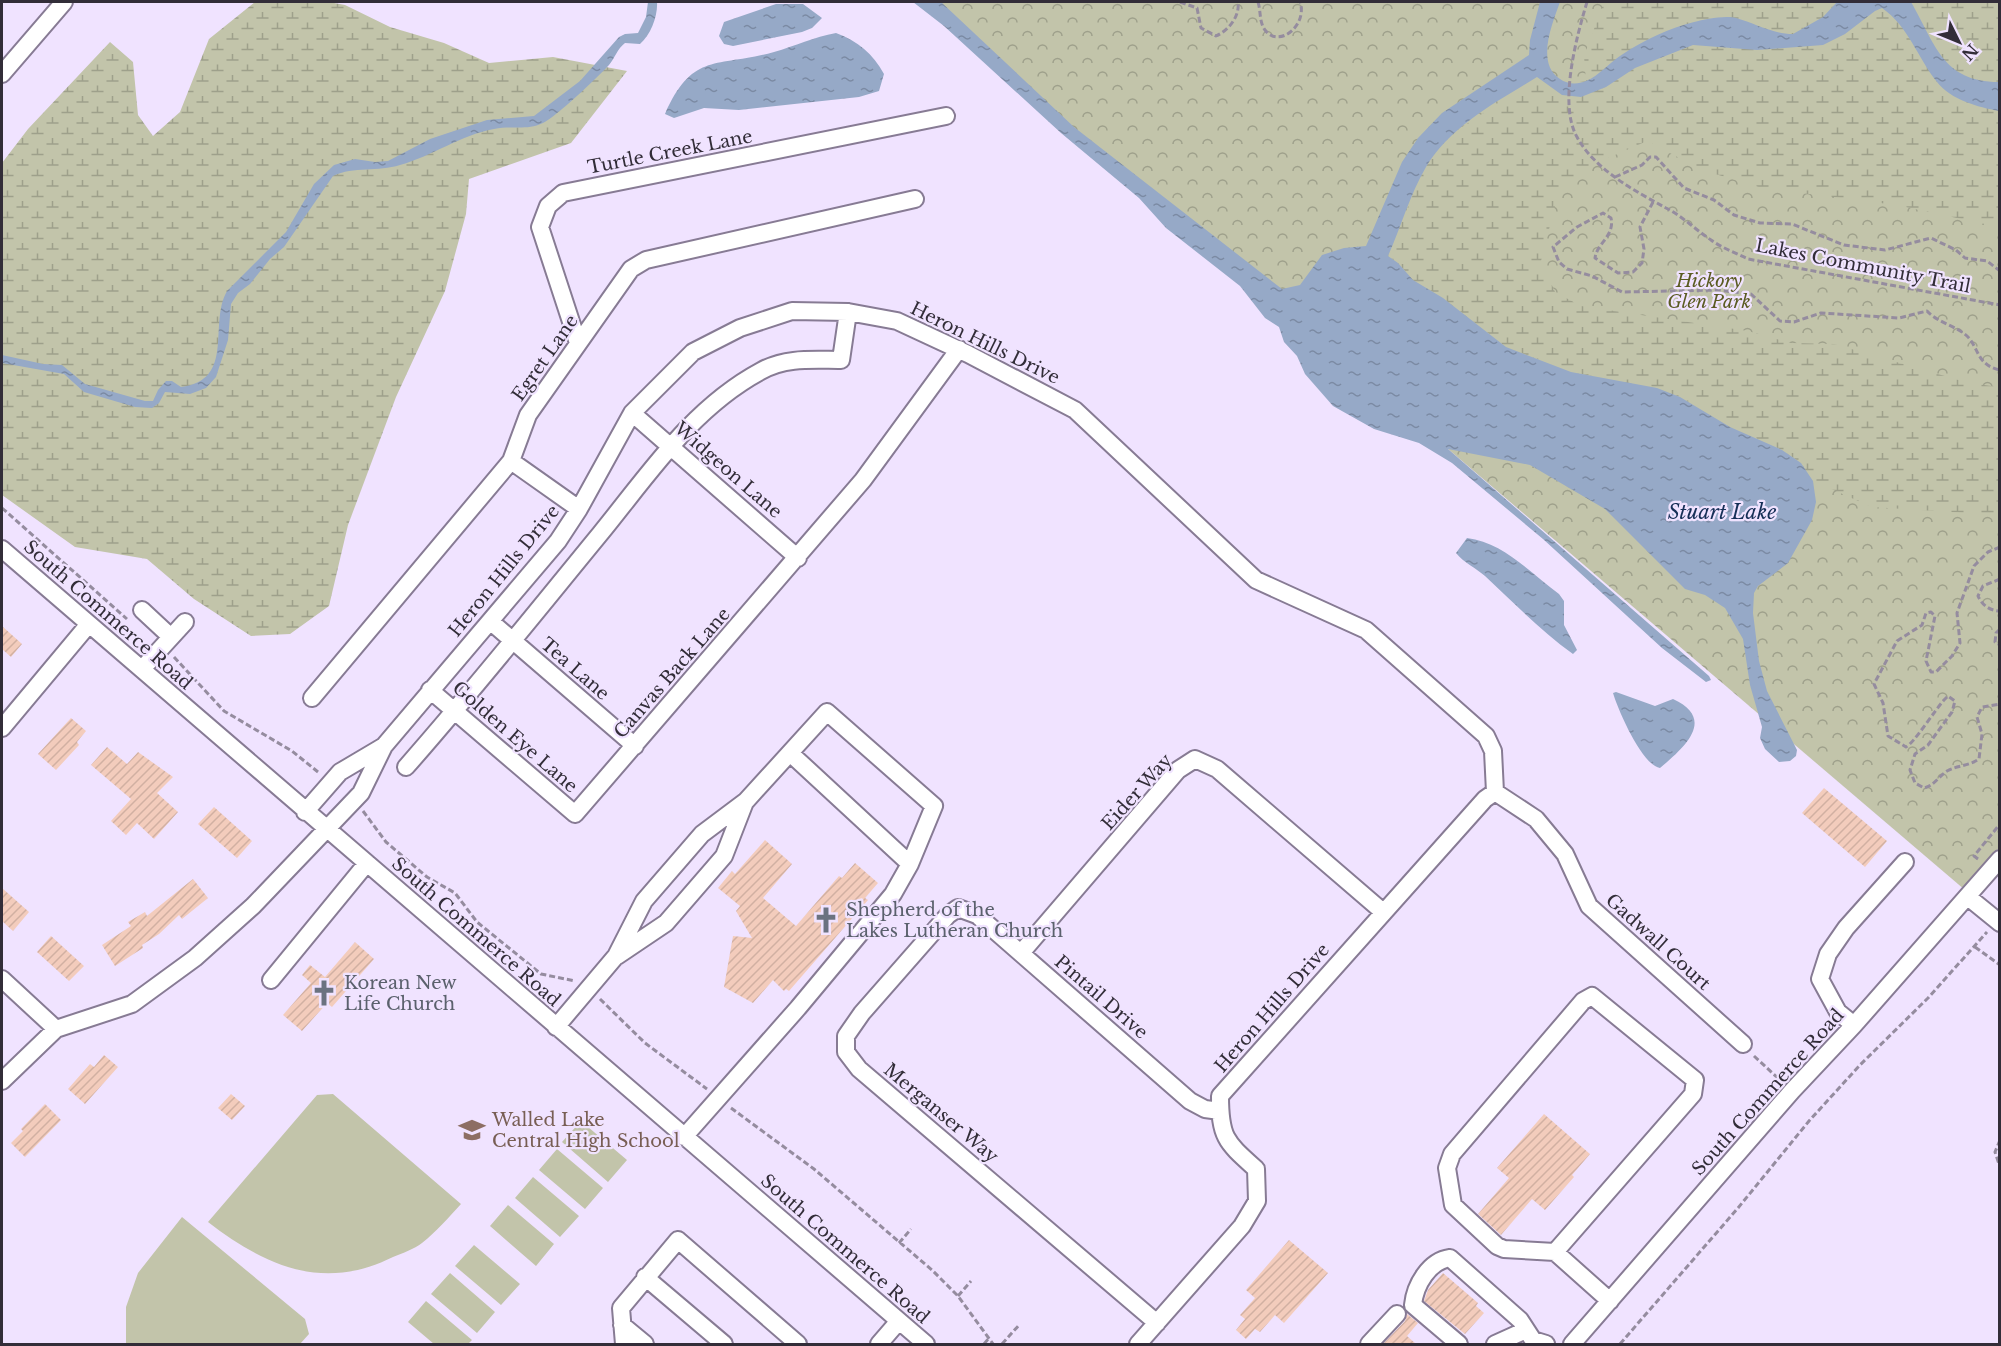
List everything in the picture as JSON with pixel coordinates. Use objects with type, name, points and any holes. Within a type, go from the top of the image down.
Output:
[{"type":"street","points":[[2,74],[64,2]]},
{"type":"street","name":"Turtle Creek Lane","points":[[578,343],[540,227],[548,206],[563,193],[946,116]]},
{"type":"street","name":"Egret Lane","points":[[312,698],[511,461],[528,415],[631,269],[646,260],[915,199]]},
{"type":"street","name":"Heron Hills Drive","points":[[56,1029],[132,1005],[168,978],[253,906],[361,793],[384,746],[558,541],[579,509],[632,413],[693,352],[740,328],[792,311],[848,312],[897,321],[1075,410],[1256,580],[1342,617],[1366,630],[1388,647],[1486,736],[1493,751],[1490,795],[1382,911],[1220,1096],[1220,1111]]},
{"type":"street","points":[[406,767],[703,411],[734,387],[764,369],[791,360],[841,360],[848,312]]},
{"type":"street","name":"Canvas Back Lane","points":[[575,814],[863,480],[959,350]]},
{"type":"street","name":"Widgeon Lane","points":[[632,413],[798,558]]},
{"type":"street","points":[[511,461],[579,509]]},
{"type":"street","name":"South Commerce Road","points":[[2,549],[926,1344]]},
{"type":"street","points":[[137,617],[167,641]]},
{"type":"street","name":"Tea Lane","points":[[490,621],[635,746]]},
{"type":"street","points":[[142,669],[185,622]]},
{"type":"street","points":[[2,728],[90,624]]},
{"type":"street","name":"Golden Eye Lane","points":[[430,690],[575,814]]},
{"type":"street","points":[[556,1027],[616,956],[644,902],[702,834],[746,801],[827,712],[934,806],[910,864],[893,894],[798,1008],[684,1137]]},
{"type":"street","name":"Heron Hills Drive","points":[[305,812],[340,772],[384,746]]},
{"type":"street","points":[[790,753],[910,864]]},
{"type":"street","name":"Eider Way","points":[[1021,953],[1178,770],[1195,759],[1217,769],[1382,911]]},
{"type":"street","name":"Gadwall Court","points":[[1490,795],[1536,819],[1565,854],[1589,906],[1743,1044]]},
{"type":"street","points":[[616,956],[666,923],[724,856],[746,801]]},
{"type":"street","points":[[1854,1025],[1838,1011],[1820,979],[1828,954],[1846,928],[1905,862]]},
{"type":"street","points":[[271,980],[367,863]]},
{"type":"street","name":"South Commerce Road","points":[[1572,1344],[1792,1091],[1854,1025],[1995,865]]},
{"type":"street","points":[[1968,897],[1998,922]]},
{"type":"street","name":"Pintail Drive","points":[[958,908],[977,915],[1190,1101],[1205,1109],[1220,1111]]},
{"type":"street","name":"Merganser Way","points":[[958,908],[948,915],[862,1013],[846,1036],[846,1052],[859,1069],[1157,1323]]},
{"type":"street","points":[[2,979],[56,1029],[2,1081]]},
{"type":"street","points":[[1555,1252],[1692,1094],[1696,1085],[1695,1080],[1592,996],[1583,1001],[1452,1154],[1447,1163],[1454,1206],[1497,1246],[1504,1249],[1555,1252],[1610,1300]]},
{"type":"street","points":[[1138,1344],[1242,1226],[1257,1201],[1256,1169],[1230,1146],[1220,1126],[1220,1111]]},
{"type":"street","points":[[624,1344],[621,1308],[678,1240],[798,1344]]},
{"type":"street","points":[[1459,1344],[1413,1305],[1421,1278],[1440,1259],[1450,1258],[1520,1320],[1533,1340],[1546,1344]]},
{"type":"street","points":[[645,1277],[724,1344]]},
{"type":"street","points":[[1368,1344],[1397,1314]]},
{"type":"street","points":[[879,1344],[898,1322]]},
{"type":"street","points":[[622,1325],[645,1344]]},
{"type":"street","points":[[1495,1344],[1526,1330]]},
{"type":"path","points":[[1180,2],[1197,8],[1200,28],[1216,36],[1223,33],[1233,22],[1238,2]]},
{"type":"path","points":[[1258,2],[1262,24],[1266,32],[1284,35],[1299,26],[1303,13],[1300,2]]},
{"type":"path","name":"Lakes Community Trail","points":[[1587,2],[1573,51],[1570,72],[1572,123],[1576,136],[1615,177],[1668,209],[1714,242],[1748,259],[2000,305]]},
{"type":"path","points":[[1615,177],[1642,165],[1650,157],[1656,157],[1684,188],[1714,200],[1734,215],[1760,223],[1792,224],[1844,245],[1885,250],[1931,238],[1956,250],[1965,258],[1988,261],[2000,270]]},
{"type":"path","points":[[1653,202],[1640,227],[1644,249],[1642,263],[1633,272],[1618,273],[1595,258],[1612,224],[1611,218],[1603,213],[1560,239],[1553,247],[1556,256],[1567,269],[1592,276],[1622,292],[1718,290],[1751,294],[1780,321],[1794,322],[1821,313],[1899,318],[1927,311],[1966,335],[1972,343],[1974,352],[1992,369],[2000,370]]},
{"type":"path","points":[[2,508],[77,572],[137,617]]},
{"type":"path","points":[[2000,547],[1988,552],[1974,566],[1957,613],[1960,643],[1952,656],[1936,672],[1931,672],[1926,661],[1935,616],[1931,612],[1926,613],[1922,625],[1897,641],[1874,684],[1883,703],[1888,736],[1906,747],[1914,742],[1920,729],[1948,696],[1956,701],[1952,712],[1928,745],[1915,754],[1910,770],[1915,783],[1924,789],[1948,771],[1971,765],[1979,759],[1982,734],[1977,717],[1982,707],[2000,704]]},
{"type":"path","points":[[2000,579],[1983,586],[1978,596],[1981,603],[1991,610],[2000,612]]},
{"type":"path","points":[[2000,629],[1996,633],[1995,642],[2000,645]]},
{"type":"path","points":[[167,641],[224,711],[292,751],[328,783]]},
{"type":"path","points":[[351,803],[364,812],[386,842],[428,877],[455,893],[477,922],[541,974],[572,979],[588,988],[645,1043],[814,1169],[958,1296],[993,1344]]},
{"type":"path","points":[[1995,865],[1974,856],[2000,824]]},
{"type":"path","points":[[1620,1344],[1738,1208],[1809,1121],[1998,922]]},
{"type":"path","points":[[1975,947],[2000,965]]},
{"type":"path","points":[[1743,1044],[1792,1091]]},
{"type":"path","points":[[2000,1140],[1995,1152],[2000,1167]]},
{"type":"path","points":[[899,1243],[910,1229]]},
{"type":"path","points":[[958,1296],[971,1281]]},
{"type":"path","points":[[1002,1344],[1020,1324]]},
{"type":"path","points":[[984,1344],[989,1338]]},
{"type":"green space","points":[[255,2],[329,2],[345,5],[390,27],[444,43],[489,63],[553,57],[627,71],[571,143],[469,179],[466,214],[445,291],[396,397],[348,525],[329,606],[290,634],[251,636],[194,599],[147,559],[75,547],[2,495],[2,163],[28,129],[110,42],[133,62],[138,115],[153,136],[180,112],[209,39]]},
{"type":"green space","name":"Hickory Glen Park","points":[[924,2],[1999,2],[1999,848],[1965,890]]},
{"type":"green space","points":[[1604,2],[1999,2],[1999,227],[1896,205],[1762,188],[1702,170],[1647,141],[1599,162],[1560,186],[1541,261],[1555,292],[1581,306],[1748,331],[1791,343],[1834,344],[1969,383],[1999,387],[1999,515],[1872,507],[1813,481],[1801,463],[1782,450],[1726,425],[1680,397],[1657,388],[1571,372],[1506,347],[1443,298],[1413,280],[1398,263],[1387,256],[1424,169],[1453,133],[1538,77],[1549,87],[1586,81],[1584,56]]},
{"type":"green space","points":[[333,1094],[461,1204],[432,1234],[412,1249],[367,1267],[343,1272],[319,1273],[273,1262],[229,1238],[208,1222],[317,1095]]},
{"type":"green space","points":[[581,1121],[627,1160],[608,1182],[562,1142]]},
{"type":"green space","points":[[557,1149],[603,1188],[585,1209],[539,1170]]},
{"type":"green space","points":[[533,1177],[579,1216],[560,1237],[515,1198]]},
{"type":"green space","points":[[508,1205],[554,1244],[536,1266],[490,1226]]},
{"type":"green space","points":[[182,1217],[305,1319],[309,1334],[300,1344],[126,1344],[126,1307],[138,1273]]},
{"type":"green space","points":[[474,1245],[520,1284],[501,1305],[455,1266]]},
{"type":"green space","points":[[450,1273],[495,1312],[477,1333],[431,1294]]},
{"type":"green space","points":[[426,1301],[472,1340],[468,1344],[434,1344],[408,1322]]},
{"type":"water","points":[[648,2],[657,2],[657,7],[655,19],[644,40],[640,44],[625,43],[596,78],[567,105],[543,123],[531,127],[501,128],[482,132],[400,165],[349,171],[333,176],[284,247],[270,259],[250,284],[238,293],[231,304],[228,340],[216,377],[206,388],[190,394],[165,392],[159,403],[152,408],[135,407],[84,392],[64,374],[2,363],[2,355],[43,364],[62,365],[85,384],[145,401],[153,401],[158,390],[166,381],[172,381],[181,387],[198,382],[209,374],[215,362],[222,304],[227,291],[286,232],[314,184],[334,165],[355,159],[388,161],[430,139],[487,120],[534,116],[580,81],[619,37],[638,33],[646,17]]},
{"type":"water","name":"Stuart Lake","points":[[913,2],[941,2],[1074,127],[1282,289],[1300,285],[1322,255],[1344,248],[1366,246],[1402,162],[1418,138],[1442,113],[1529,55],[1530,40],[1540,2],[1560,2],[1550,31],[1548,63],[1560,79],[1576,83],[1591,79],[1618,57],[1648,39],[1699,21],[1731,17],[1785,34],[1793,34],[1823,17],[1837,2],[1911,2],[1934,45],[1952,67],[1980,80],[1999,82],[1999,111],[1965,102],[1943,88],[1899,24],[1882,8],[1845,34],[1823,45],[1757,50],[1693,45],[1635,68],[1606,87],[1581,97],[1562,95],[1537,77],[1491,105],[1461,127],[1436,152],[1415,188],[1388,256],[1398,263],[1413,280],[1443,298],[1506,347],[1571,372],[1657,388],[1680,397],[1730,427],[1782,450],[1801,463],[1813,481],[1816,502],[1812,520],[1788,563],[1758,586],[1754,593],[1753,613],[1759,661],[1767,691],[1797,750],[1796,756],[1790,761],[1779,762],[1765,749],[1760,738],[1762,727],[1750,685],[1743,639],[1725,608],[1705,595],[1685,589],[1605,509],[1530,465],[1448,449],[1709,676],[1711,680],[1706,682],[1662,648],[1543,539],[1452,463],[1419,443],[1374,429],[1333,406],[1305,374],[1297,356],[1284,342],[1279,327],[1265,318],[1240,286],[1166,228],[1139,198],[1061,133],[944,26]]},
{"type":"water","points":[[776,4],[803,4],[822,18],[812,28],[802,32],[733,46],[724,44],[719,36],[724,22]]},
{"type":"water","points":[[836,33],[858,44],[875,60],[884,74],[879,91],[859,97],[739,110],[704,108],[674,118],[665,114],[675,94],[686,80],[709,65],[774,52]]},
{"type":"water","points":[[1467,538],[1492,545],[1504,552],[1559,594],[1564,601],[1564,625],[1577,650],[1573,654],[1485,576],[1459,557],[1456,553]]},
{"type":"water","points":[[1616,692],[1655,706],[1673,699],[1686,707],[1693,715],[1695,724],[1692,734],[1678,752],[1660,768],[1653,765],[1646,757],[1632,736],[1613,693]]},
{"type":"building","points":[[2,626],[22,644],[11,657],[2,649]]},
{"type":"building","points":[[71,718],[86,731],[77,742],[79,745],[56,770],[38,754]]},
{"type":"building","points":[[107,747],[127,764],[138,752],[173,777],[157,793],[178,812],[154,839],[137,823],[126,835],[111,821],[131,799],[91,765]]},
{"type":"building","points":[[1824,788],[1887,841],[1865,867],[1802,813]]},
{"type":"building","points":[[214,807],[252,841],[237,858],[198,824]]},
{"type":"building","name":"Shepherd of the Lakes Lutheran Church","points":[[765,840],[792,864],[763,898],[796,926],[839,876],[842,878],[855,863],[878,883],[865,898],[868,900],[789,991],[786,989],[784,991],[773,980],[753,1003],[724,987],[733,936],[752,938],[736,911],[740,906],[718,888],[732,871],[735,874]]},
{"type":"building","points":[[193,879],[208,898],[182,919],[179,915],[159,934],[142,945],[143,948],[115,966],[102,945],[131,926],[128,922],[145,912],[147,916]]},
{"type":"building","points":[[2,888],[29,912],[13,931],[2,921]]},
{"type":"building","points":[[51,936],[84,966],[69,981],[37,952]]},
{"type":"building","name":"Korean New Life Church","points":[[355,942],[374,959],[332,1007],[327,1003],[302,1031],[283,1015],[311,983],[302,975],[310,965],[325,977]]},
{"type":"building","points":[[104,1055],[118,1067],[85,1104],[68,1089],[90,1064],[94,1067]]},
{"type":"building","points":[[231,1094],[245,1106],[232,1120],[218,1108]]},
{"type":"building","points":[[45,1104],[61,1120],[25,1157],[11,1143]]},
{"type":"building","points":[[1544,1114],[1590,1154],[1572,1175],[1574,1177],[1545,1210],[1532,1199],[1501,1235],[1478,1214],[1509,1178],[1497,1168]]},
{"type":"building","points":[[1289,1240],[1328,1273],[1284,1323],[1275,1315],[1260,1332],[1255,1329],[1246,1339],[1236,1330],[1245,1319],[1240,1315],[1255,1298],[1246,1290]]},
{"type":"building","points":[[1443,1273],[1478,1303],[1476,1306],[1484,1313],[1465,1334],[1424,1301],[1428,1290]]},
{"type":"building","points":[[1407,1314],[1418,1323],[1407,1336],[1416,1344],[1383,1344],[1405,1321]]},
{"type":"place","name":"Shepherd of the Lakes Lutheran Church","points":[[826,920]]},
{"type":"place","name":"Korean New Life Church","points":[[324,993]]},
{"type":"place","name":"Walled Lake Central High School","points":[[472,1130]]}]
